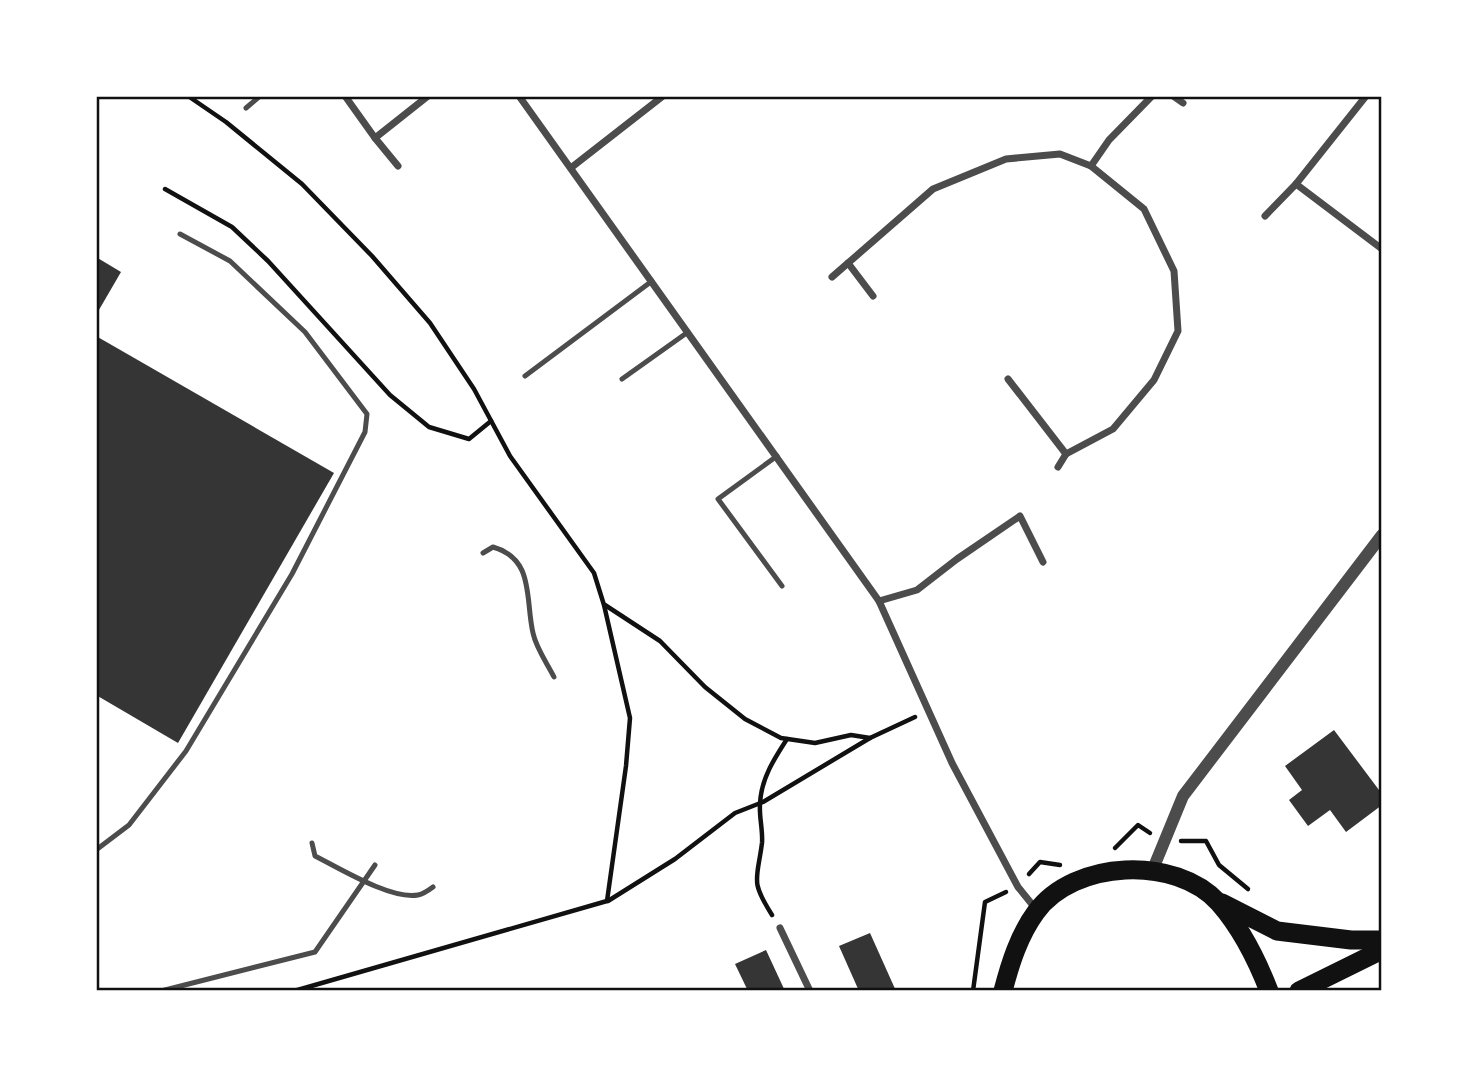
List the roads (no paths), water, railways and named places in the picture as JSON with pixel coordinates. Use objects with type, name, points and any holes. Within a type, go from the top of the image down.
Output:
[{"type":"highway","points":[[1003,991],[1019,943],[1037,910],[1068,885],[1085,878],[1125,870],[1153,869],[1198,886],[1218,901],[1277,931],[1351,940],[1382,940]]},
{"type":"highway","points":[[1218,901],[1243,937],[1269,991]]},
{"type":"highway","points":[[1299,991],[1382,950]]},
{"type":"street","points":[[345,96],[398,166]]},
{"type":"street","points":[[375,138],[428,96]]},
{"type":"street","points":[[519,96],[880,601],[989,836],[1018,887],[1037,910]]},
{"type":"street","points":[[572,167],[663,96]]},
{"type":"street","points":[[1091,166],[1109,140],[1152,96]]},
{"type":"street","points":[[1173,96],[1183,103]]},
{"type":"street","points":[[1265,216],[1296,184],[1366,96]]},
{"type":"street","points":[[832,277],[933,190],[1006,159],[1060,154],[1091,166],[1144,209],[1174,271],[1178,331],[1154,380],[1113,429],[1066,454],[1058,467]]},
{"type":"street","points":[[1296,184],[1382,250]]},
{"type":"street","points":[[848,263],[873,296]]},
{"type":"street","points":[[1008,379],[1066,454]]},
{"type":"street","points":[[880,601],[918,590],[957,559],[1020,516],[1043,562]]},
{"type":"street","points":[[1153,869],[1183,796],[1382,535]]},
{"type":"street","points":[[780,928],[810,991]]},
{"type":"lane","points":[[246,107],[260,96]]},
{"type":"lane","points":[[96,850],[129,825],[186,751],[292,574],[365,432],[367,414],[305,332],[230,261],[180,234]]},
{"type":"lane","points":[[525,376],[653,281]]},
{"type":"lane","points":[[622,379],[688,331]]},
{"type":"lane","points":[[777,456],[719,499],[782,586]]},
{"type":"lane","points":[[483,553],[493,547],[502,549],[527,574],[533,635],[554,677]]},
{"type":"lane","points":[[312,843],[316,856],[365,881],[396,892],[418,895],[433,887]]},
{"type":"lane","points":[[161,991],[315,952],[375,865]]}]
